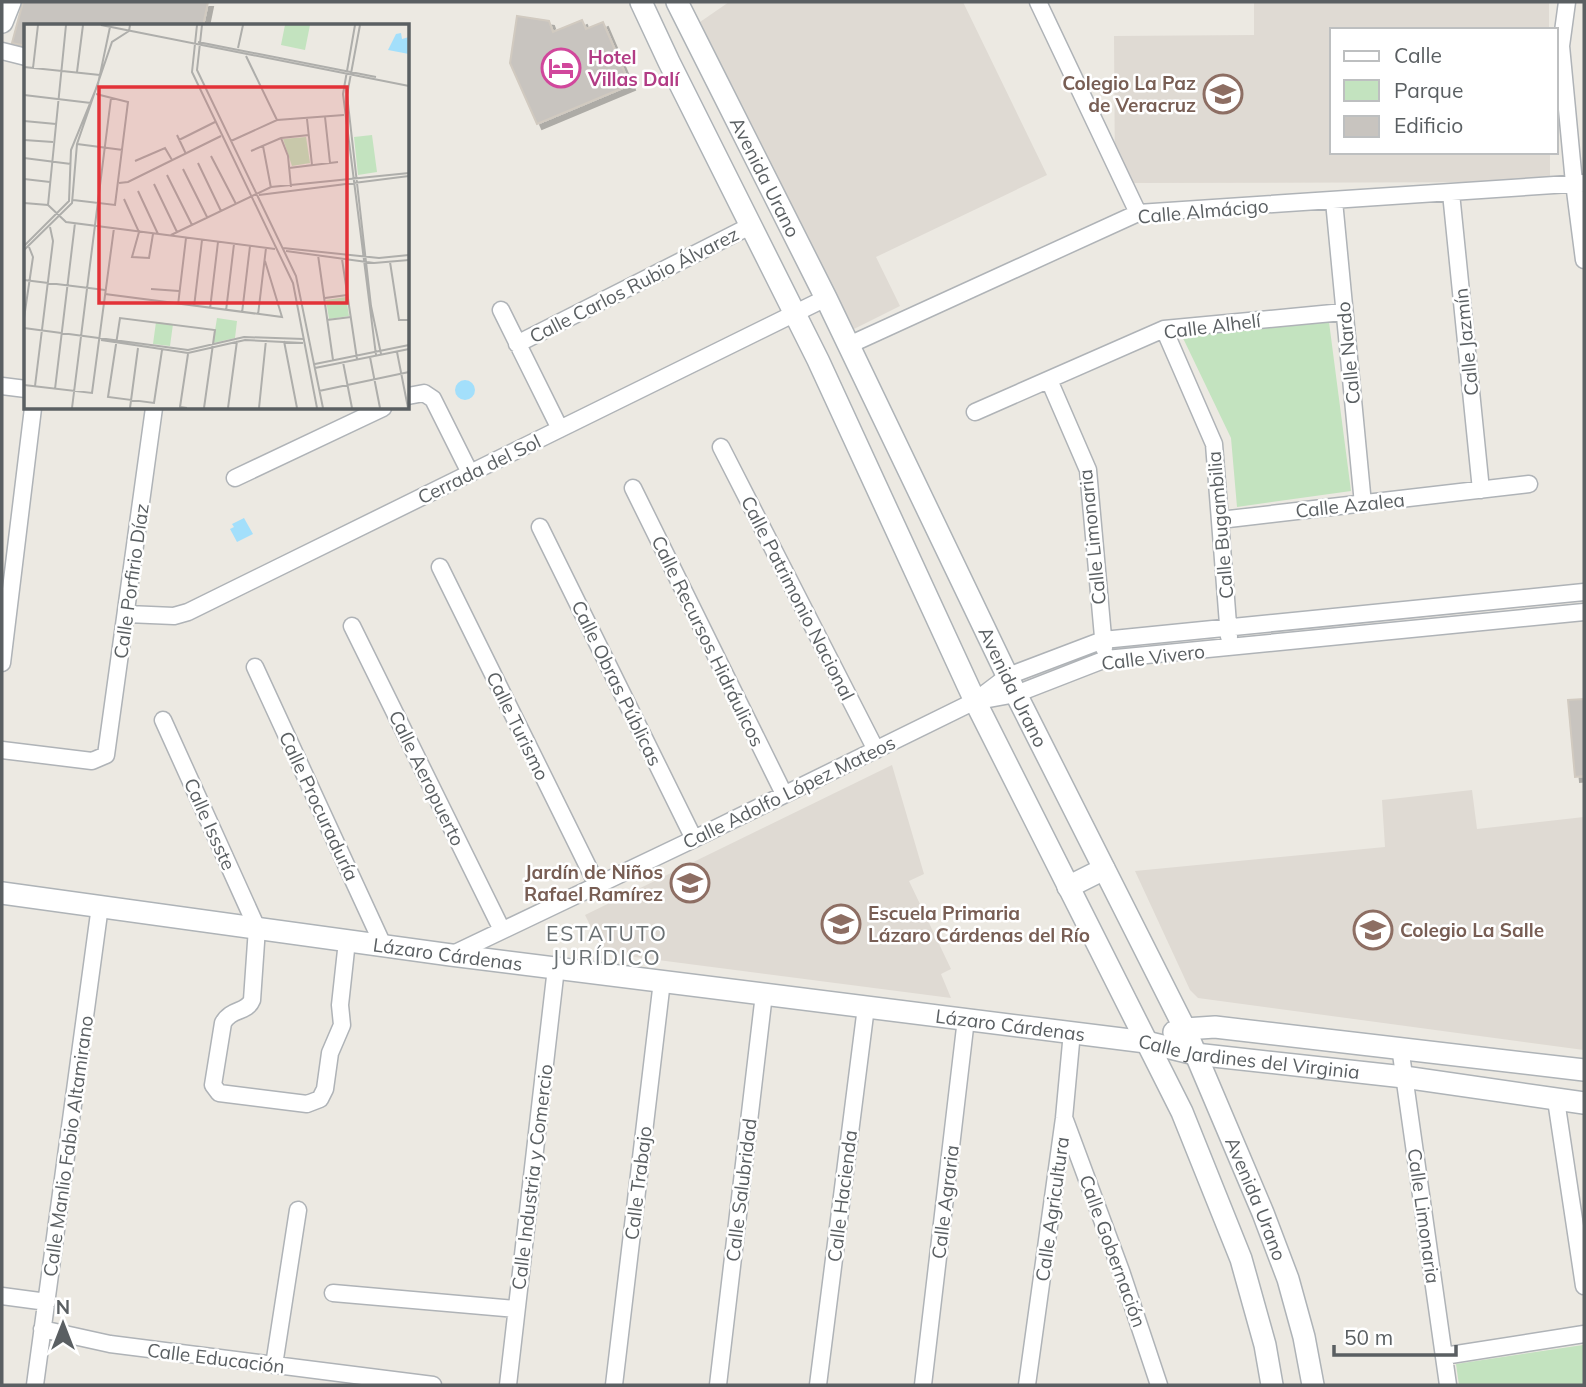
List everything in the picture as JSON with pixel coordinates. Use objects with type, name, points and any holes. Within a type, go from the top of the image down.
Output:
[{"type":"main road","points":[[2,22],[10,2]]},
{"type":"main road","name":"Avenida Urano","points":[[641,2],[795,313],[975,701],[1181,1112],[1238,1249],[1253,1294],[1272,1385]]},
{"type":"main road","name":"Avenida Urano","points":[[677,2],[826,298],[1012,685],[1185,1029],[1258,1200],[1288,1279],[1304,1337],[1312,1385]]},
{"type":"main road","points":[[659,41],[689,27]]},
{"type":"main road","points":[[1068,887],[1104,869]]},
{"type":"main road","name":"Lázaro Cárdenas","points":[[2,893],[451,955],[1146,1042]]},
{"type":"main road","name":"Calle Jardines del Virginia","points":[[1146,1042],[1185,1029],[1215,1027],[1584,1070]]},
{"type":"main road","name":"Calle Jardines del Virginia","points":[[1146,1042],[1195,1054],[1404,1077],[1584,1103]]},
{"type":"street","points":[[1038,2],[1138,214]]},
{"type":"street","points":[[1567,2],[1561,46],[1579,183],[1584,260]]},
{"type":"street","points":[[2,51],[24,56]]},
{"type":"street","name":"Calle Almácigo","points":[[849,345],[1138,214],[1579,183]]},
{"type":"street","name":"Calle Jazmín","points":[[1451,193],[1481,490]]},
{"type":"street","name":"Calle Nardo","points":[[1334,201],[1363,504]]},
{"type":"street","name":"Calle Carlos Rubio Álvarez","points":[[517,344],[752,225]]},
{"type":"street","name":"Cerrada del Sol","points":[[127,614],[174,616],[188,612],[826,298]]},
{"type":"street","points":[[501,310],[560,429]]},
{"type":"street","name":"Calle Alhelí","points":[[975,412],[1164,329],[1343,312]]},
{"type":"street","name":"Calle Bugambilia","points":[[1164,329],[1214,444],[1229,647]]},
{"type":"street","name":"Calle Limonaria","points":[[1049,380],[1088,470],[1106,659]]},
{"type":"street","points":[[2,386],[24,389]]},
{"type":"street","points":[[410,396],[424,393],[433,399],[470,473]]},
{"type":"street","points":[[2,663],[33,410]]},
{"type":"street","name":"Calle Porfirio Díaz","points":[[2,750],[92,761],[106,755],[154,410]]},
{"type":"street","points":[[235,478],[379,410]]},
{"type":"street","name":"Calle Patrimonio Nacional","points":[[721,447],[876,750]]},
{"type":"street","name":"Calle Azalea","points":[[1220,520],[1529,484]]},
{"type":"street","name":"Calle Recursos Hidráulicos","points":[[633,488],[784,794]]},
{"type":"street","name":"Calle Obras Públicas","points":[[540,527],[694,839]]},
{"type":"street","name":"Calle Turismo","points":[[440,566],[597,886]]},
{"type":"street","name":"Calle Vivero","points":[[975,701],[1103,640],[1584,592]]},
{"type":"street","points":[[1422,608],[1423,628]]},
{"type":"street","name":"Calle Vivero","points":[[1012,685],[1106,659],[1584,612]]},
{"type":"street","points":[[1344,616],[1346,636]]},
{"type":"street","name":"Calle Aeropuerto","points":[[352,626],[502,930]]},
{"type":"street","name":"Calle Procuraduría","points":[[255,667],[383,946]]},
{"type":"street","name":"Calle Adolfo López Mateos","points":[[451,955],[975,701]]},
{"type":"street","name":"Calle Issste","points":[[163,720],[257,928]]},
{"type":"street","name":"Calle Manlio Fabio Altamirano","points":[[34,1385],[100,906]]},
{"type":"street","points":[[257,928],[252,1000],[247,1008],[227,1016],[223,1023],[213,1085],[219,1093],[307,1104],[320,1100],[325,1089],[330,1053],[342,1025],[340,1005],[347,940]]},
{"type":"street","name":"Calle Industria y Comercio","points":[[508,1385],[556,968]]},
{"type":"street","name":"Calle Trabajo","points":[[614,1385],[662,981]]},
{"type":"street","name":"Calle Salubridad","points":[[718,1385],[764,994]]},
{"type":"street","name":"Calle Hacienda","points":[[818,1385],[866,1007]]},
{"type":"street","name":"Calle Agraria","points":[[923,1385],[967,1019]]},
{"type":"street","name":"Calle Agricultura","points":[[1027,1385],[1064,1118],[1072,1032]]},
{"type":"street","name":"Calle Limonaria","points":[[1400,1047],[1448,1385]]},
{"type":"street","points":[[1556,1100],[1584,1286]]},
{"type":"street","name":"Calle Gobernación","points":[[1064,1118],[1121,1271],[1158,1385]]},
{"type":"street","points":[[274,1365],[298,1210]]},
{"type":"street","points":[[333,1293],[516,1309]]},
{"type":"street","points":[[2,1296],[47,1302]]},
{"type":"street","name":"Calle Educación","points":[[42,1329],[110,1344],[433,1385]]},
{"type":"street","points":[[1444,1356],[1584,1334]]},
{"type":"shaded area","points":[[729,2],[963,2],[1047,175],[876,257],[900,306],[854,329],[700,22]]},
{"type":"shaded area","name":"Colegio La Paz de Veracruz","points":[[1254,2],[1549,2],[1549,28],[1330,28],[1330,154],[1550,154],[1550,182],[1115,183],[1114,36],[1254,35]]},
{"type":"shaded area","name":"Escuela Primaria Lázaro Cárdenas del Río","points":[[892,765],[924,874],[909,881],[951,969],[941,974],[951,998],[604,953],[585,915]]},
{"type":"shaded area","name":"Colegio La Salle","points":[[1472,790],[1477,829],[1584,817],[1584,1050],[1198,998],[1190,990],[1135,871],[1385,847],[1382,800]]},
{"type":"green space","points":[[1329,322],[1351,491],[1237,507],[1231,438],[1182,336]]},
{"type":"green space","points":[[1583,1345],[1584,1385],[1459,1385],[1456,1364]]},
{"type":"water","points":[[465,380],[472,383],[475,390],[472,397],[465,400],[458,397],[455,390],[458,383]]},
{"type":"water","points":[[244,518],[253,534],[237,542],[230,529],[234,527],[232,524]]},
{"type":"building","points":[[23,2],[208,2],[203,24],[24,24],[24,46],[12,43]]},
{"type":"building","points":[[517,16],[549,21],[553,32],[582,20],[586,29],[603,22],[630,85],[537,124],[510,63]]},
{"type":"building","points":[[1584,699],[1584,776],[1575,777],[1568,700]]},
{"type":"place","name":"Hotel Villas Dalí","points":[[561,68]]},
{"type":"place","name":"Colegio La Paz de Veracruz","points":[[1223,94]]},
{"type":"place","name":"Jardín de Niños Rafael Ramírez","points":[[690,883]]},
{"type":"place","name":"Escuela Primaria Lázaro Cárdenas del Río","points":[[841,924]]},
{"type":"place","name":"Colegio La Salle","points":[[1373,930]]},
{"type":"district","name":"ESTATUTO JURÍDICO","points":[[607,945]]}]
